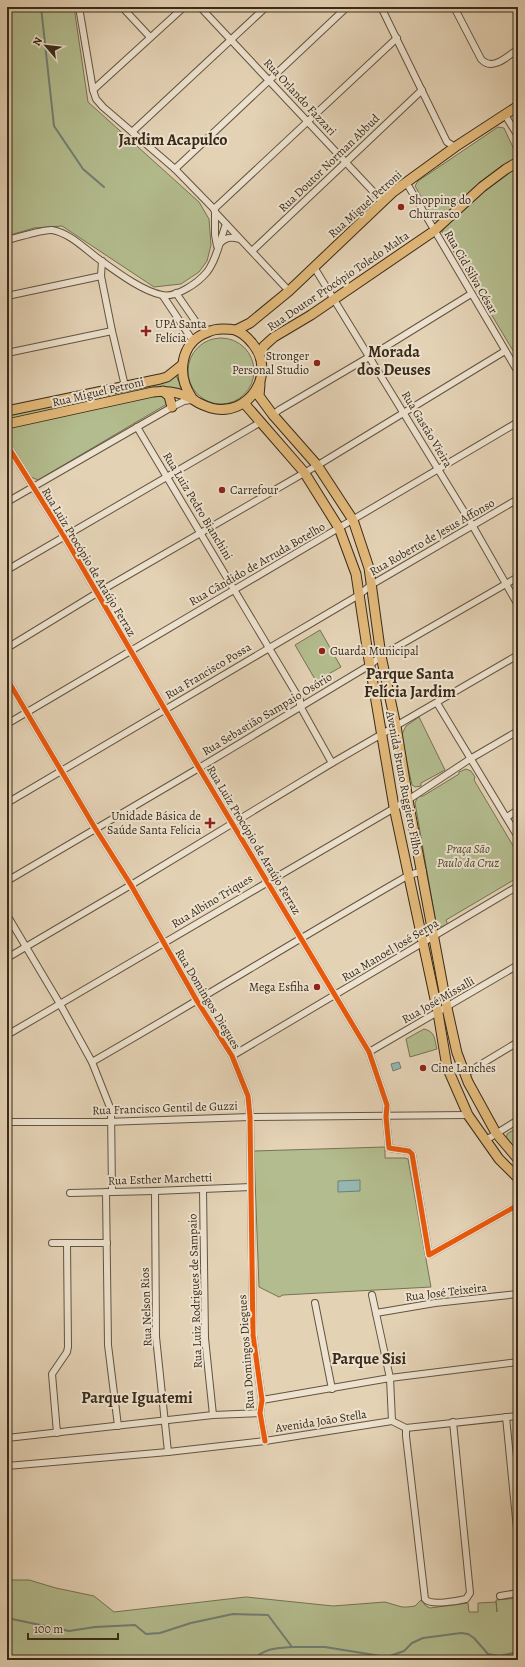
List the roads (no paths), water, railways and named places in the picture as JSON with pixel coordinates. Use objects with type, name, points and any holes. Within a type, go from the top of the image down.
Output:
[{"type":"main road","name":"Rua Miguel Petroni","points":[[236,330],[250,322],[289,291],[383,202],[406,182],[445,154],[451,145],[505,115],[518,106]]},
{"type":"main road","name":"Rua Doutor Procópio Toledo Malta","points":[[260,354],[264,346],[274,337],[434,231],[482,187],[518,162]]},
{"type":"main road","points":[[223,329],[236,330],[248,338],[260,354],[262,372],[260,384],[253,395],[244,403],[232,408],[218,410],[204,406],[193,400],[184,385],[182,365],[187,349],[193,341],[209,331],[223,329]]},
{"type":"main road","name":"Rua Miguel Petroni","points":[[7,411],[167,377],[182,365]]},
{"type":"main road","name":"Avenida Bruno Ruggiero Filho","points":[[260,384],[259,396],[273,415],[317,465],[353,520],[369,568],[381,656],[396,726],[408,800],[458,1053],[465,1074],[496,1133],[518,1159]]},
{"type":"main road","name":"Rua Miguel Petroni","points":[[7,424],[153,392],[164,391],[182,394],[193,400]]},
{"type":"main road","points":[[164,391],[169,396],[172,407]]},
{"type":"main road","name":"Avenida Bruno Ruggiero Filho","points":[[244,403],[304,472],[339,528],[356,574],[394,807],[438,1013],[447,1067],[468,1115],[499,1159],[518,1178]]},
{"type":"street","points":[[79,7],[93,90],[96,99],[103,107],[175,169],[289,291]]},
{"type":"street","points":[[122,7],[150,37]]},
{"type":"street","points":[[93,90],[184,7]]},
{"type":"street","name":"Rua Orlando Fazzari","points":[[200,7],[383,202]]},
{"type":"street","points":[[132,132],[266,7]]},
{"type":"street","points":[[175,169],[347,7]]},
{"type":"street","points":[[381,7],[451,145]]},
{"type":"street","points":[[454,7],[484,63],[490,64],[500,62],[518,49]]},
{"type":"street","points":[[218,246],[215,235],[214,210],[307,120],[397,38]]},
{"type":"street","name":"Rua Doutor Norman Abbud","points":[[252,251],[422,90]]},
{"type":"street","points":[[505,115],[518,136]]},
{"type":"street","name":"Rua Cid Silva César","points":[[406,182],[518,372]]},
{"type":"street","points":[[7,240],[50,230],[71,238],[102,261],[143,288],[164,296],[185,290],[196,283],[207,272],[214,260],[226,224]]},
{"type":"street","points":[[218,246],[232,237],[240,239]]},
{"type":"street","points":[[102,261],[101,276],[125,386]]},
{"type":"street","name":"Rua Gastão Vieira","points":[[314,267],[473,526],[518,605]]},
{"type":"street","points":[[7,296],[101,276]]},
{"type":"street","points":[[176,293],[196,322],[209,331]]},
{"type":"street","points":[[273,415],[471,294]]},
{"type":"street","points":[[164,296],[193,341]]},
{"type":"street","points":[[7,353],[112,331]]},
{"type":"street","points":[[7,648],[404,413],[505,350]]},
{"type":"street","points":[[7,502],[184,400],[193,400]]},
{"type":"street","points":[[7,570],[261,422]]},
{"type":"street","name":"Rua Cândido de Arruda Botelho","points":[[7,724],[518,422]]},
{"type":"street","name":"Rua Luiz Pedro Bianchini","points":[[137,427],[300,700],[300,706],[332,763]]},
{"type":"street","name":"Rua Luiz Procópio de Araújo Ferraz","points":[[7,447],[64,536],[199,768],[369,1052],[385,1099],[389,1148],[409,1151],[412,1154],[429,1255],[518,1204]]},
{"type":"street","name":"Rua Roberto de Jesus Affonso","points":[[359,595],[371,586],[518,499]]},
{"type":"street","name":"Rua Sebastião Sampaio Osório","points":[[7,881],[199,768],[370,665],[381,656],[518,577]]},
{"type":"street","name":"Rua Francisco Possa","points":[[7,803],[359,595]]},
{"type":"street","points":[[7,958],[233,824],[332,763],[518,655]]},
{"type":"street","name":"Rua Domingos Diegues","points":[[7,679],[95,828],[131,885],[197,1001],[232,1056],[248,1096],[250,1117],[253,1335],[262,1400],[260,1413],[265,1441]]},
{"type":"street","points":[[437,703],[518,837]]},
{"type":"street","name":"Rua Albino Triques","points":[[7,1035],[408,800],[470,759],[518,731]]},
{"type":"street","points":[[507,817],[518,810]]},
{"type":"street","points":[[92,1062],[197,1001],[301,937],[409,875],[423,871]]},
{"type":"street","name":"Rua Manoel José Serpa","points":[[232,1056],[518,886]]},
{"type":"street","points":[[7,915],[60,1004],[92,1062],[111,1110],[112,1121],[107,1243],[108,1345],[118,1426]]},
{"type":"street","name":"Rua José Missalli","points":[[369,1052],[448,1008],[518,965]]},
{"type":"street","points":[[465,1074],[518,1042]]},
{"type":"street","name":"Rua Francisco Gentil de Guzzi","points":[[7,1122],[250,1117],[386,1117],[468,1115]]},
{"type":"street","points":[[486,1140],[518,1120]]},
{"type":"street","name":"Rua Esther Marchetti","points":[[70,1193],[251,1187]]},
{"type":"street","name":"Rua Luiz Rodrigues de Sampaio","points":[[203,1189],[205,1338],[214,1415]]},
{"type":"street","name":"Rua Nelson Rios","points":[[155,1191],[156,1337],[168,1452]]},
{"type":"street","points":[[52,1243],[107,1243]]},
{"type":"street","points":[[57,1433],[52,1374],[67,1352],[68,1347],[67,1243]]},
{"type":"street","name":"Rua José Teixeira","points":[[376,1313],[435,1302],[518,1294]]},
{"type":"street","points":[[372,1295],[390,1378],[392,1421],[406,1428],[518,1416]]},
{"type":"street","points":[[315,1303],[332,1389]]},
{"type":"street","points":[[262,1400],[390,1378],[518,1362]]},
{"type":"street","points":[[7,1438],[166,1422],[214,1415],[260,1413]]},
{"type":"street","points":[[506,1418],[518,1539]]},
{"type":"street","name":"Avenida João Stella","points":[[7,1466],[168,1452],[265,1441],[392,1421]]},
{"type":"street","points":[[406,1428],[425,1599],[428,1602],[433,1603],[460,1600],[468,1598],[470,1593],[453,1422]]},
{"type":"street","points":[[500,1596],[518,1593]]},
{"type":"water","points":[[399,1062],[401,1068],[393,1071],[391,1064]]},
{"type":"water","points":[[360,1180],[360,1191],[338,1192],[338,1181]]},
{"type":"waterway","points":[[41,7],[54,126],[83,169],[104,187]]},
{"type":"waterway","points":[[7,1618],[69,1631],[95,1627],[135,1625],[146,1634],[160,1633],[191,1623],[233,1614],[268,1615],[292,1647],[325,1647],[387,1657],[404,1651],[412,1643],[423,1638],[461,1633],[468,1634],[474,1638],[488,1654],[499,1656],[518,1652]]},
{"type":"waterway","points":[[254,1660],[266,1651],[276,1648],[292,1647]]},
{"type":"place","name":"Shopping do Churrasco","points":[[401,207]]},
{"type":"place","name":"UPA Santa Felícia","points":[[146,331]]},
{"type":"place","name":"Stronger Personal Studio","points":[[317,363]]},
{"type":"place","name":"Carrefour","points":[[222,490]]},
{"type":"place","name":"Guarda Municipal","points":[[322,651]]},
{"type":"place","name":"Unidade Básica de Saúde Santa Felícia","points":[[210,823]]},
{"type":"place","name":"Mega Esfiha","points":[[317,987]]},
{"type":"place","name":"Cine Lanches","points":[[423,1068]]},
{"type":"district","name":"Jardim Acapulco","points":[[173,139]]},
{"type":"district","name":"Morada dos Deuses","points":[[394,360]]},
{"type":"district","name":"Parque Santa Felícia Jardim","points":[[410,682]]},
{"type":"district","name":"Parque Sisi","points":[[369,1358]]},
{"type":"district","name":"Parque Iguatemi","points":[[137,1397]]},
{"type":"park label","name":"Praça São Paulo da Cruz","points":[[468,856]]}]
